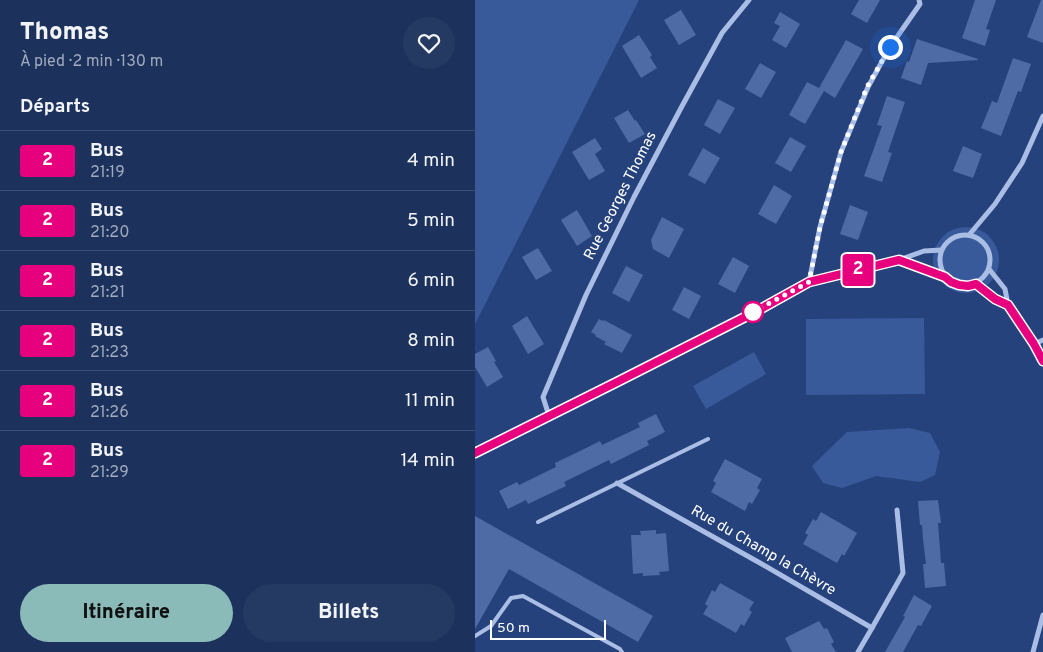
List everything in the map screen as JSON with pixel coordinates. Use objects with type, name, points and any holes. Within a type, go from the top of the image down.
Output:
[{"type":"street","name":"Rue Georges Thomas","points":[[549,416],[543,397],[585,295],[629,206],[722,33],[749,0]]},
{"type":"street","points":[[809,282],[820,227],[841,152],[867,87],[890,47],[920,4],[919,0]]},
{"type":"street","points":[[969,236],[995,204],[1023,163],[1043,116]]},
{"type":"street","points":[[899,260],[945,277],[951,282],[968,286],[976,284],[986,275],[989,269],[989,252],[984,244],[977,238],[969,236],[953,238],[946,243],[940,257],[940,264],[945,277]]},
{"type":"street","points":[[475,453],[617,382],[809,282],[899,260],[924,251],[942,250]]},
{"type":"street","points":[[989,269],[1005,289],[1008,305],[1043,361]]},
{"type":"street","points":[[976,284],[995,299],[1008,305]]},
{"type":"street","points":[[1034,344],[1043,340]]},
{"type":"street","name":"Rue du Champ la Chèvre","points":[[617,483],[872,628]]},
{"type":"street","points":[[859,652],[903,573],[897,510]]},
{"type":"street","points":[[1033,652],[1043,615]]},
{"type":"lane","points":[[538,522],[708,439]]},
{"type":"lane","points":[[475,636],[491,626],[511,598],[523,596],[620,649],[622,652]]},
{"type":"shaded area","points":[[475,0],[639,0],[475,324]]},
{"type":"shaded area","points":[[959,227],[973,227],[985,232],[994,241],[999,253],[997,273],[990,284],[973,293],[959,293],[947,288],[938,279],[933,267],[933,253],[938,241],[947,232]]},
{"type":"shaded area","points":[[924,318],[925,394],[806,395],[806,319]]},
{"type":"shaded area","points":[[754,352],[766,374],[706,409],[693,386]]},
{"type":"shaded area","points":[[909,428],[930,433],[940,452],[935,475],[920,482],[876,476],[842,488],[823,483],[812,466],[847,432]]},
{"type":"building","points":[[859,0],[880,0],[867,23],[851,14]]},
{"type":"building","points":[[975,0],[996,0],[986,29],[990,30],[985,46],[962,38]]},
{"type":"building","points":[[1041,0],[1043,0],[1043,43],[1027,37]]},
{"type":"building","points":[[681,10],[696,35],[679,45],[664,20]]},
{"type":"building","points":[[780,12],[800,24],[786,48],[772,40],[780,26],[774,23]]},
{"type":"building","points":[[639,35],[652,55],[650,57],[657,68],[641,78],[622,46]]},
{"type":"building","points":[[917,39],[978,60],[928,63],[921,85],[901,78]]},
{"type":"building","points":[[846,40],[863,49],[835,98],[824,91],[805,124],[789,115],[807,82],[819,88]]},
{"type":"building","points":[[1013,58],[1031,64],[1021,92],[1018,91],[1001,136],[981,128],[992,101],[997,103]]},
{"type":"building","points":[[760,63],[776,72],[761,98],[745,89]]},
{"type":"building","points":[[887,96],[905,102],[888,152],[892,153],[882,182],[864,176],[882,126],[877,125]]},
{"type":"building","points":[[718,99],[735,108],[720,134],[704,125]]},
{"type":"building","points":[[628,110],[645,134],[629,143],[614,118]]},
{"type":"building","points":[[790,137],[806,146],[791,172],[775,163]]},
{"type":"building","points":[[595,138],[602,149],[595,154],[605,171],[589,180],[572,152]]},
{"type":"building","points":[[963,146],[982,154],[973,178],[953,171]]},
{"type":"building","points":[[703,148],[720,158],[705,184],[688,175]]},
{"type":"building","points":[[774,185],[792,196],[776,224],[758,214]]},
{"type":"building","points":[[850,205],[868,212],[858,240],[840,234]]},
{"type":"building","points":[[577,210],[592,236],[577,246],[561,220]]},
{"type":"building","points":[[662,217],[684,229],[669,258],[653,249],[651,240]]},
{"type":"building","points":[[538,248],[552,271],[536,280],[522,257]]},
{"type":"building","points":[[733,257],[749,266],[735,293],[718,284]]},
{"type":"building","points":[[626,266],[643,275],[629,302],[612,293]]},
{"type":"building","points":[[684,287],[701,296],[689,319],[672,310]]},
{"type":"building","points":[[527,316],[544,344],[528,354],[512,326]]},
{"type":"building","points":[[599,319],[632,335],[622,353],[604,344],[606,342],[591,332]]},
{"type":"building","points":[[488,347],[503,377],[487,387],[475,367],[475,354]]},
{"type":"building","points":[[656,414],[665,432],[647,441],[649,445],[611,464],[609,460],[564,482],[566,486],[528,504],[526,500],[508,509],[499,491],[517,482],[519,485],[556,467],[555,463],[600,441],[602,445],[640,427],[638,423]]},
{"type":"building","points":[[725,459],[762,479],[757,488],[760,490],[752,504],[749,502],[745,511],[711,492],[716,483],[713,481]]},
{"type":"building","points":[[938,500],[941,523],[938,523],[941,563],[944,563],[946,586],[925,588],[923,564],[926,564],[918,501]]},
{"type":"building","points":[[821,512],[857,533],[844,556],[842,554],[837,563],[803,544],[808,535],[805,533],[813,519],[816,521]]},
{"type":"building","points":[[475,516],[653,616],[638,642],[509,569],[475,629]]},
{"type":"building","points":[[656,530],[656,534],[666,533],[669,571],[659,572],[660,575],[643,576],[643,573],[633,574],[631,535],[641,535],[640,531]]},
{"type":"building","points":[[720,583],[754,602],[749,610],[752,612],[744,626],[741,624],[736,633],[703,614],[708,606],[705,604],[712,590],[715,592]]},
{"type":"building","points":[[914,595],[932,606],[921,626],[918,625],[903,652],[885,652],[905,617],[903,616]]},
{"type":"building","points":[[819,621],[824,629],[827,628],[834,642],[831,644],[836,652],[792,652],[785,638]]},
{"type":"bus line","name":"2","points":[[475,453],[755,312],[809,282],[899,260],[945,277],[959,285],[968,286],[976,284],[995,299],[1008,305],[1043,361]]},
{"type":"route","points":[[753,312],[809,282],[820,227],[841,152],[867,87],[890,47]]}]
